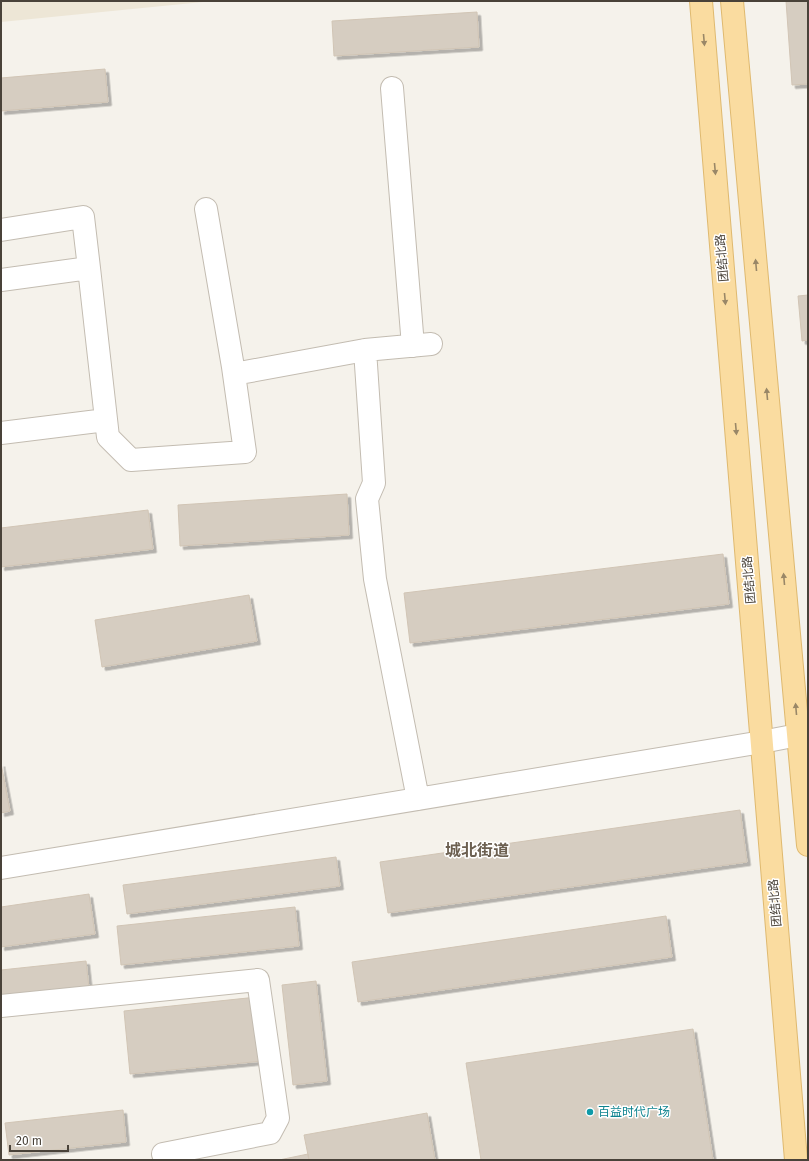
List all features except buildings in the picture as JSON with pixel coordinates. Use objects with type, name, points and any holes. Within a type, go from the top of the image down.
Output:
[{"type":"main road","name":"团结北路","points":[[701,1],[796,1160]]},
{"type":"main road","points":[[732,1],[803,733],[808,845]]},
{"type":"street","points":[[234,374],[365,350],[422,345],[392,88]]},
{"type":"street","points":[[1,230],[83,217],[108,437],[131,460],[245,452],[234,374],[206,209]]},
{"type":"street","points":[[1,280],[89,268]]},
{"type":"street","points":[[365,350],[374,483],[367,500],[375,579],[418,799]]},
{"type":"street","points":[[1,434],[106,420]]},
{"type":"street","points":[[1,868],[762,742],[803,733]]},
{"type":"street","points":[[1,1006],[258,980],[278,1118],[270,1133],[163,1154]]},
{"type":"shaded area","points":[[1,1],[213,1],[1,22]]},
{"type":"place","name":"百益时代广场","points":[[590,1112]]},
{"type":"district","name":"城北街道","points":[[477,850]]}]
